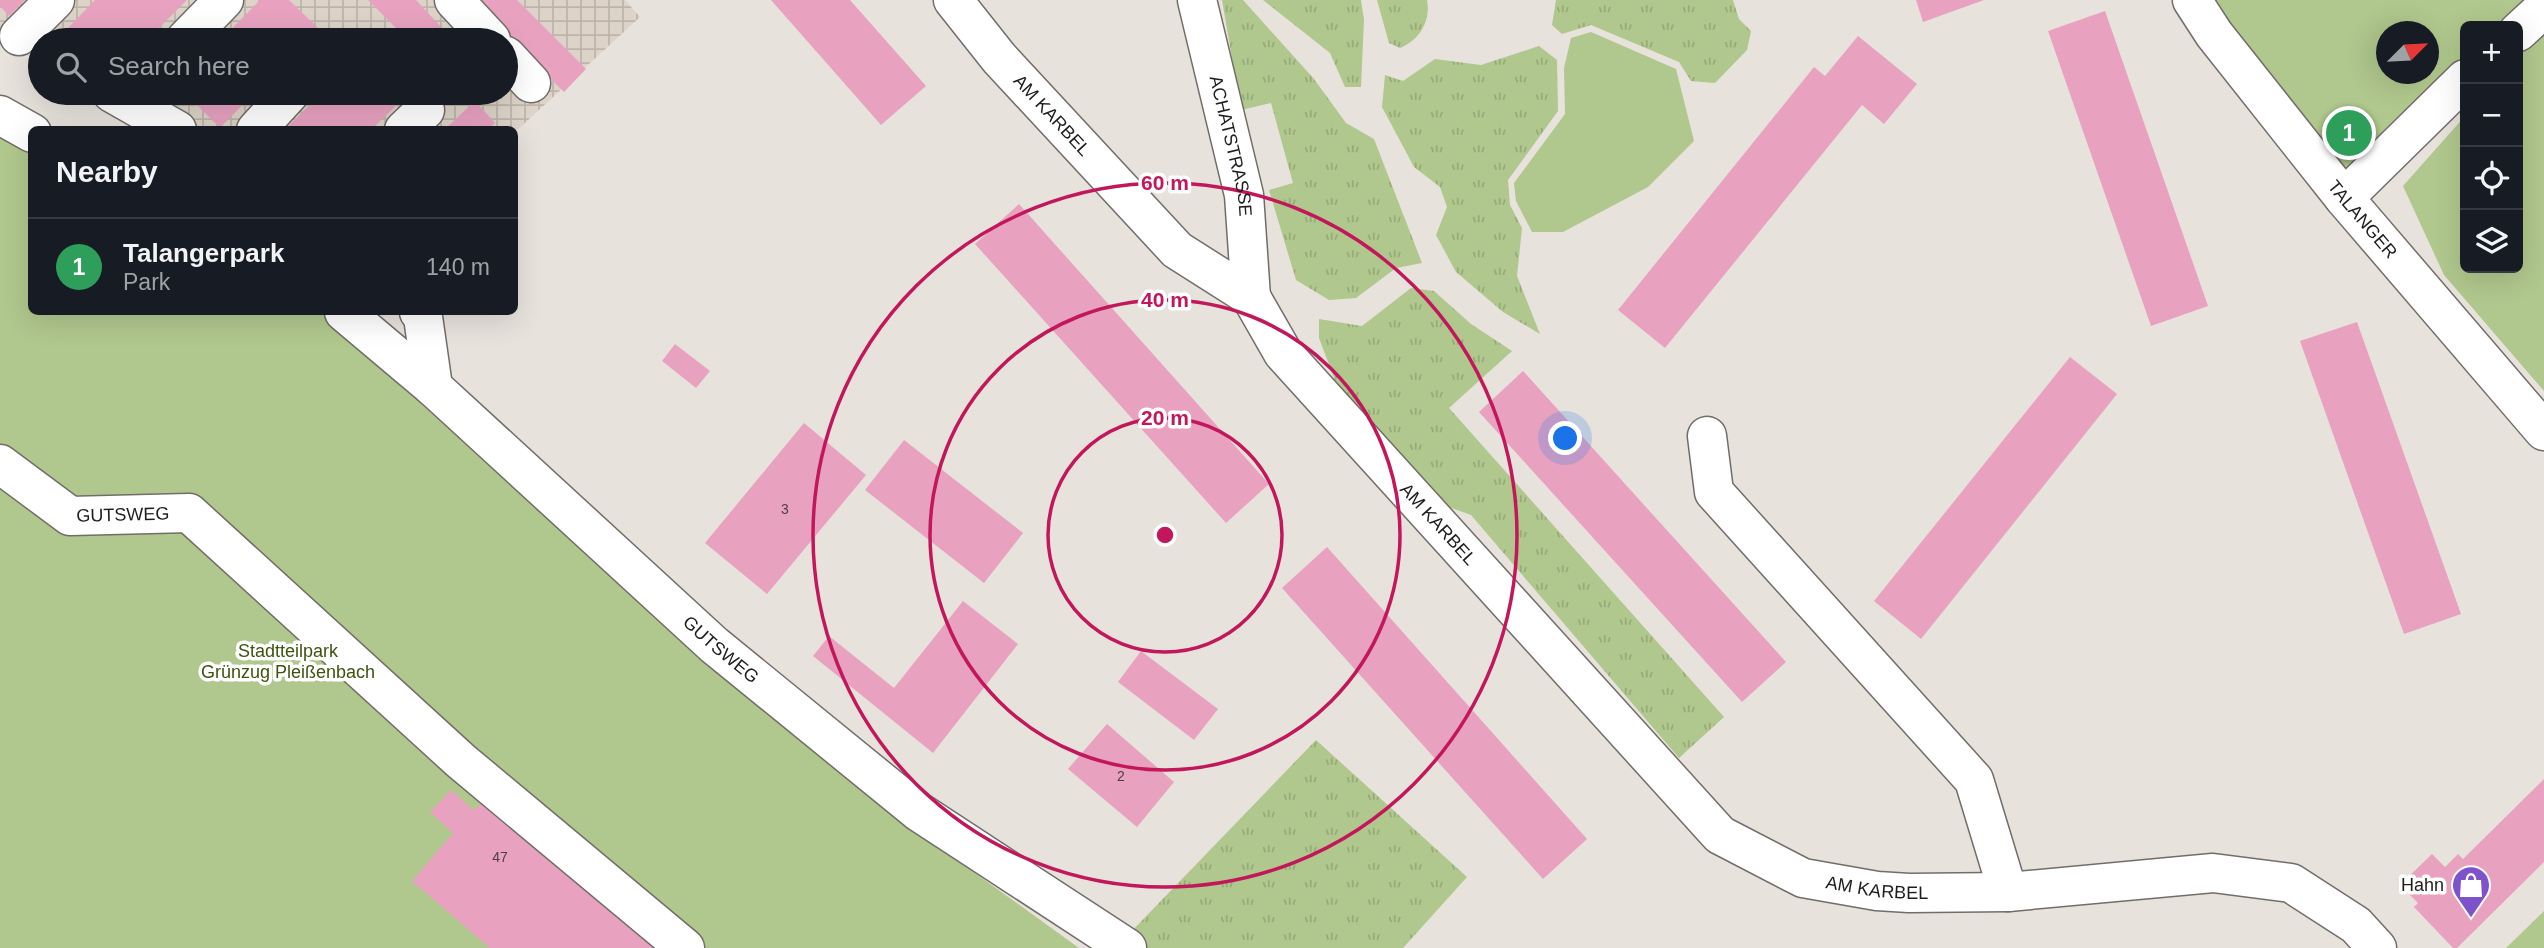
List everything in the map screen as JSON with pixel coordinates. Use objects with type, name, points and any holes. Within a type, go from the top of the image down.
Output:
[{"type":"street","points":[[29,28],[55,0]]},
{"type":"street","points":[[197,28],[224,0]]},
{"type":"street","points":[[454,0],[480,28]]},
{"type":"street","name":"AM KARBEL","points":[[953,0],[999,58],[1177,250],[1251,297],[1283,353],[1720,835],[1803,878],[1877,891],[2008,892],[2213,873],[2291,883],[2356,925],[2376,948]]},
{"type":"street","name":"ACHATSTRASSE","points":[[1197,0],[1244,195],[1251,297]]},
{"type":"street","name":"TALANGER","points":[[2192,0],[2214,34],[2344,198],[2544,431]]},
{"type":"street","points":[[2523,27],[2544,8]]},
{"type":"street","points":[[2344,198],[2460,84]]},
{"type":"street","points":[[138,105],[171,126]]},
{"type":"street","points":[[260,126],[279,105]]},
{"type":"street","points":[[0,115],[28,131]]},
{"type":"street","name":"GUTSWEG","points":[[348,315],[433,387],[714,645],[909,803],[1127,948]]},
{"type":"street","points":[[421,315],[433,387]]},
{"type":"street","points":[[1707,436],[1714,492],[1974,779],[2008,892]]},
{"type":"street","name":"GUTSWEG","points":[[0,464],[70,516],[189,513],[461,761],[685,948]]},
{"type":"shaded area","points":[[0,0],[625,0],[640,17],[518,129],[518,126],[172,126],[131,105],[518,105],[518,28],[28,28],[28,55],[0,42]]},
{"type":"green space","points":[[1222,0],[1243,0],[1314,79],[1346,123],[1374,139],[1422,263],[1396,268],[1356,298],[1329,300],[1296,280],[1269,190],[1293,183],[1271,103],[1241,110]]},
{"type":"green space","points":[[1263,0],[1361,0],[1364,20],[1361,87],[1345,87],[1330,53]]},
{"type":"green space","points":[[1377,0],[1427,0],[1427,15],[1418,35],[1400,48],[1389,43]]},
{"type":"green space","points":[[1556,0],[1733,0],[1739,19],[1751,31],[1747,50],[1715,83],[1691,81],[1679,62],[1591,25],[1562,34],[1552,25]]},
{"type":"green space","points":[[2202,0],[2528,0],[2506,21],[2460,21],[2460,66],[2344,187]]},
{"type":"green space","points":[[2544,28],[2544,391],[2444,275],[2403,186],[2460,122],[2460,273],[2523,273],[2523,51]]},
{"type":"green space","points":[[1591,32],[1676,69],[1694,141],[1648,187],[1563,232],[1532,232],[1516,201],[1514,183],[1565,114],[1564,68],[1571,38]]},
{"type":"green space","points":[[1539,46],[1557,60],[1558,111],[1508,180],[1510,205],[1522,228],[1517,276],[1540,334],[1503,312],[1456,272],[1436,235],[1447,207],[1440,187],[1414,167],[1382,107],[1385,75],[1403,81],[1435,59],[1481,65]]},
{"type":"green space","name":"Stadtteilpark Grünzug Pleißenbach","points":[[0,136],[28,151],[28,315],[327,315],[435,405],[936,845],[1079,948],[0,948]]},
{"type":"green space","points":[[1411,288],[1434,291],[1471,324],[1512,351],[1449,408],[1724,717],[1679,758],[1471,515],[1449,507],[1336,383],[1319,338],[1319,319],[1362,326]]},
{"type":"green space","points":[[1316,740],[1467,877],[1403,948],[1144,948],[1128,935]]},
{"type":"green space","points":[[2544,911],[2544,948],[2506,948]]},
{"type":"building","points":[[0,0],[25,0],[9,16],[0,6]]},
{"type":"building","points":[[95,0],[187,0],[159,28],[68,28]]},
{"type":"building","points":[[260,0],[289,0],[318,28],[233,28]]},
{"type":"building","points":[[368,0],[416,0],[442,28],[396,28]]},
{"type":"building","points":[[470,0],[517,0],[586,69],[564,92],[518,47],[518,28],[499,28]]},
{"type":"building","points":[[771,0],[850,0],[926,86],[881,125]]},
{"type":"building","points":[[1916,0],[1984,0],[1923,22]]},
{"type":"building","points":[[2105,11],[2208,306],[2151,326],[2048,31]]},
{"type":"building","points":[[1858,36],[1917,84],[1884,124],[1862,105],[1665,348],[1618,310],[1814,67],[1825,76]]},
{"type":"building","points":[[197,105],[242,105],[222,126],[218,126]]},
{"type":"building","points":[[310,105],[397,105],[375,126],[288,126]]},
{"type":"building","points":[[471,105],[479,105],[495,123],[492,126],[448,126]]},
{"type":"building","points":[[1019,204],[1269,484],[1226,523],[975,244]]},
{"type":"building","points":[[2357,322],[2461,614],[2404,634],[2300,341]]},
{"type":"building","points":[[675,344],[710,371],[696,388],[662,361]]},
{"type":"building","points":[[2070,357],[2117,394],[1921,639],[1874,601]]},
{"type":"building","points":[[1523,371],[1786,662],[1742,702],[1479,412]]},
{"type":"building","points":[[804,423],[866,475],[767,594],[705,543]]},
{"type":"building","points":[[904,440],[1023,533],[984,583],[865,490]]},
{"type":"building","points":[[1327,547],[1587,839],[1543,879],[1282,588]]},
{"type":"building","points":[[963,601],[1018,644],[933,753],[813,656],[829,636],[894,688]]},
{"type":"building","points":[[1141,651],[1218,709],[1194,740],[1118,682]]},
{"type":"building","points":[[1107,724],[1174,782],[1137,827],[1068,769]]},
{"type":"building","points":[[2544,779],[2544,862],[2457,948],[2453,948],[2414,907],[2418,903],[2400,885],[2432,854],[2445,867],[2458,854],[2463,859]]},
{"type":"building","points":[[451,790],[474,811],[490,791],[672,948],[490,948],[412,881],[453,833],[430,812]]},
{"type":"place","name":"Talangerpark","points":[[2349,133]]},
{"type":"place","name":"Hahn","points":[[2471,919]]}]
